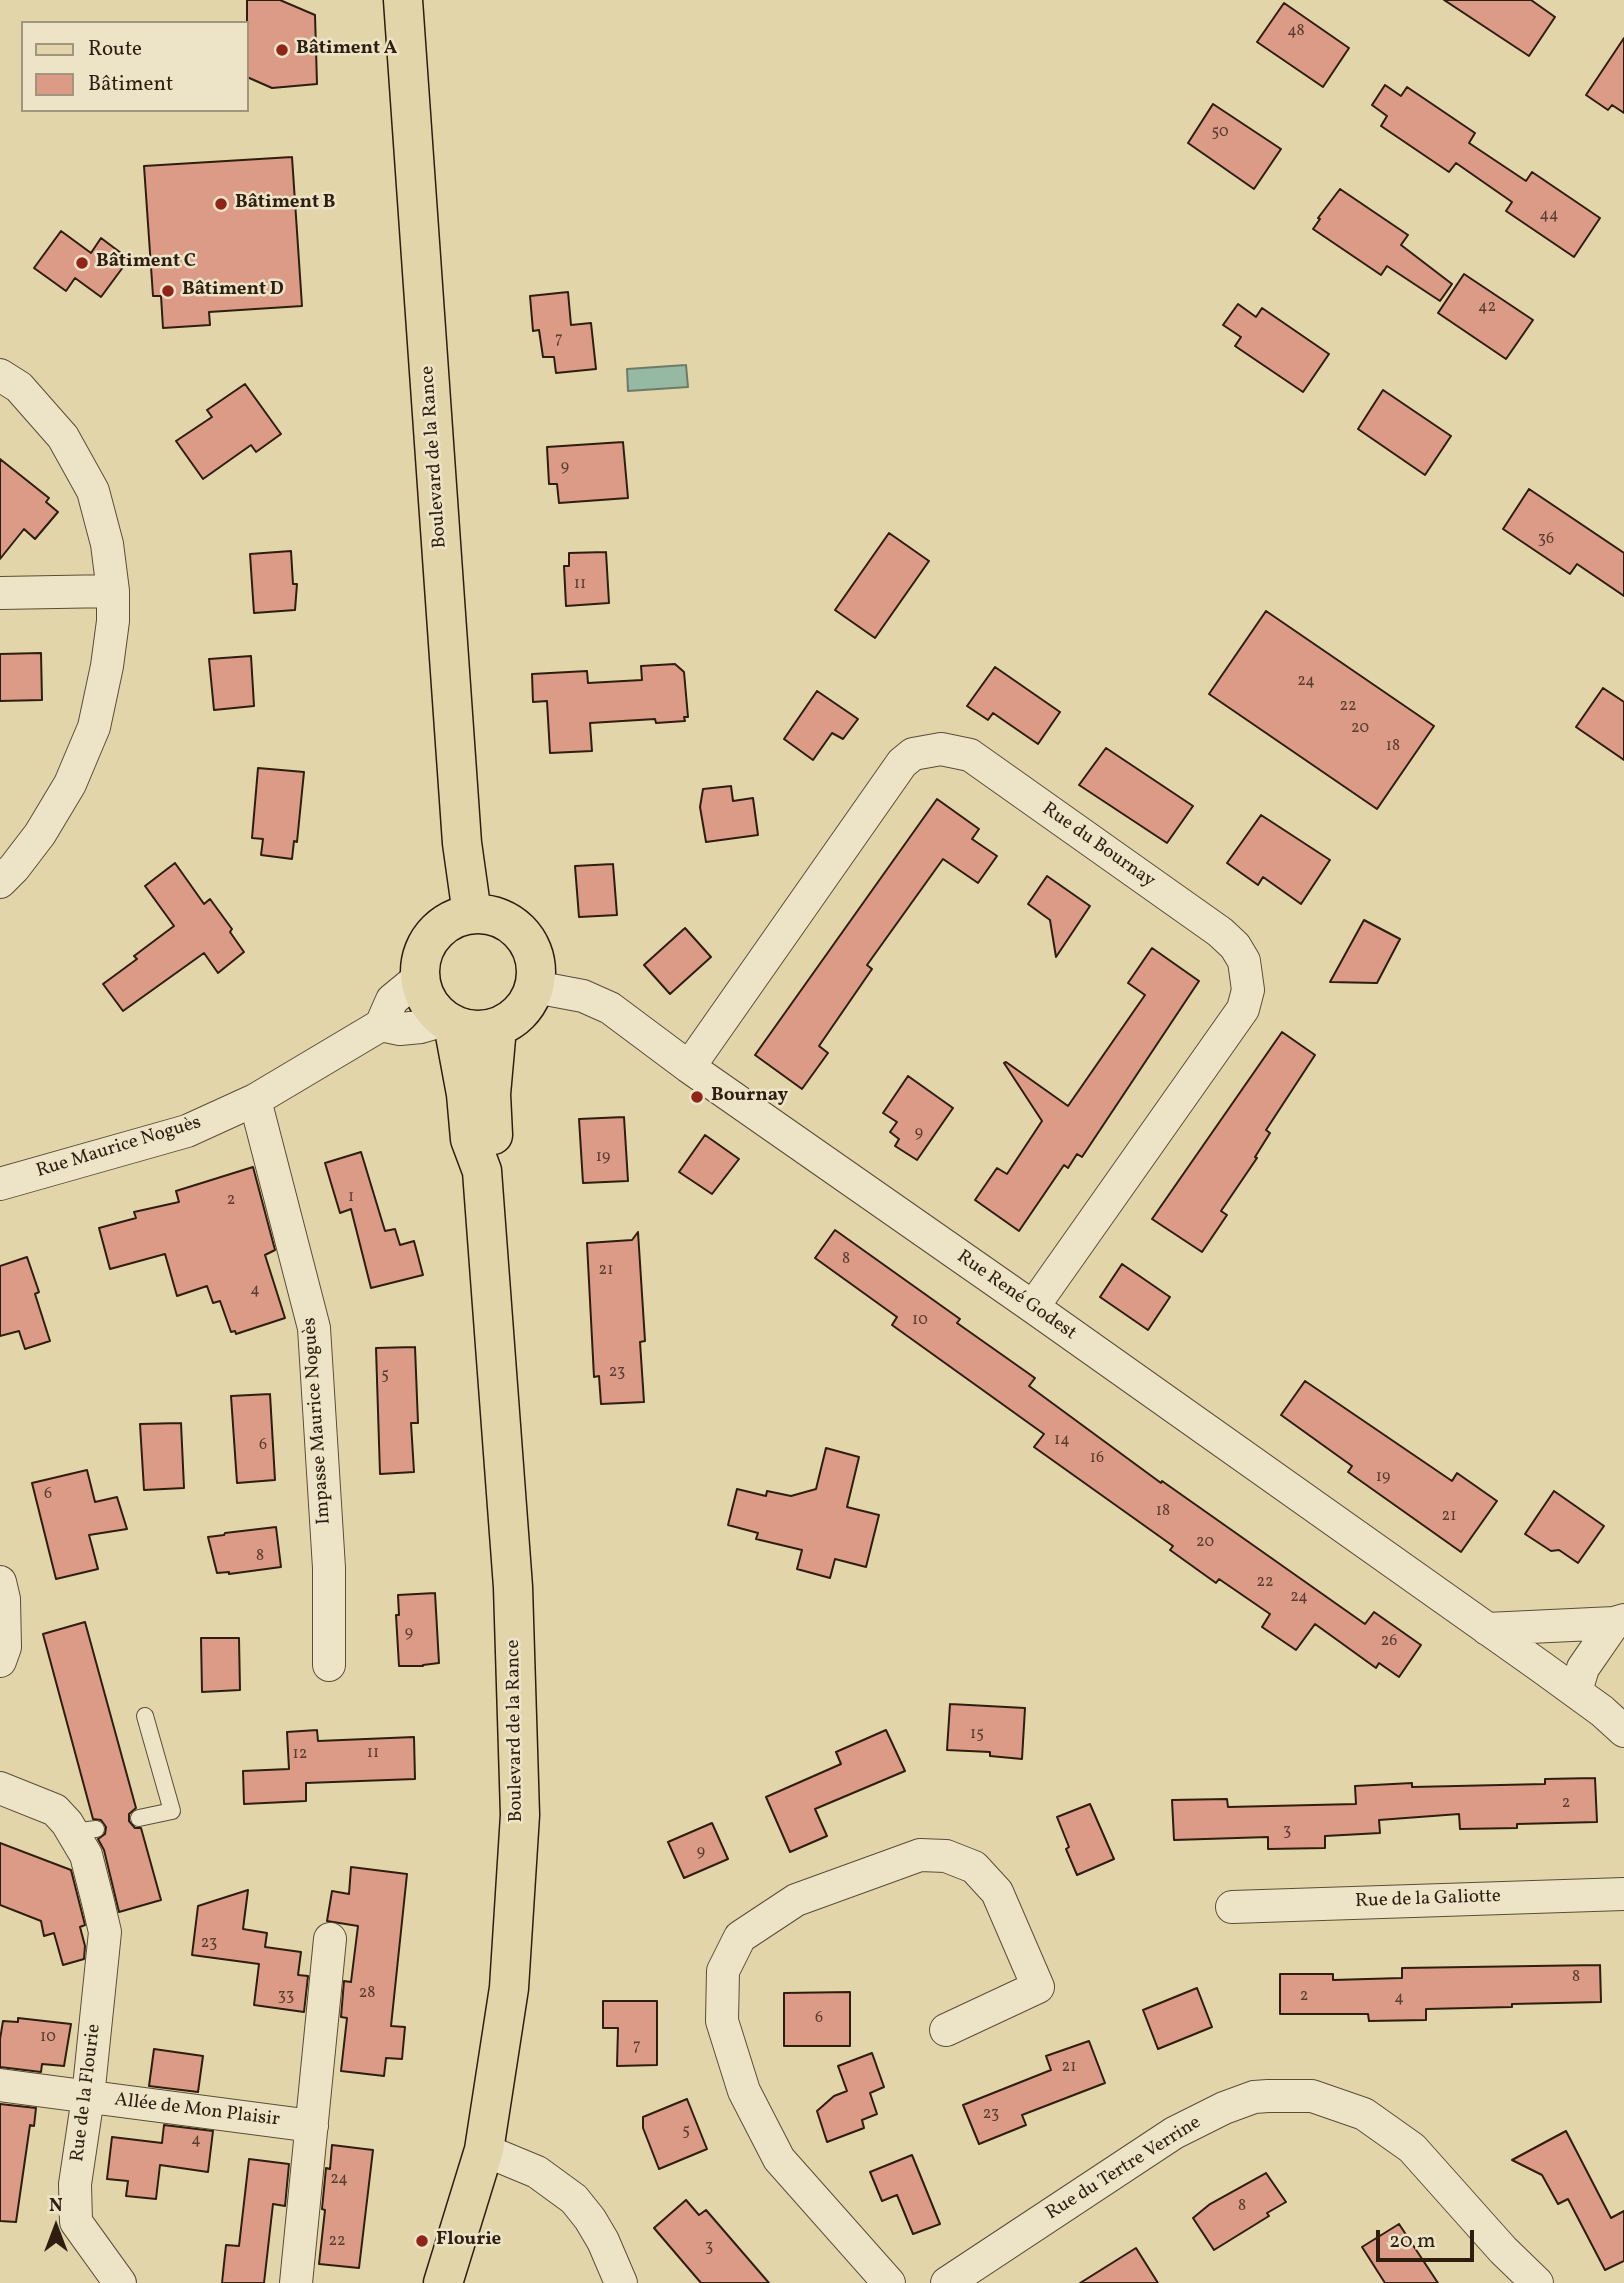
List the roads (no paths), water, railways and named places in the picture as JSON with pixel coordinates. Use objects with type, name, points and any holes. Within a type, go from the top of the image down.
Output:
[{"type":"main road","name":"Boulevard de la Rance","points":[[403,0],[462,843],[472,914]]},
{"type":"main road","points":[[472,914],[490,915],[508,922],[523,934],[532,950],[537,968],[535,987],[527,1004],[514,1018],[497,1027],[476,1030],[449,1022],[433,1009],[420,977],[421,959],[428,943],[439,929],[454,919],[472,914]]},
{"type":"main road","name":"Boulevard de la Rance","points":[[443,2283],[484,2151],[509,1988],[520,1815],[513,1587],[482,1171],[470,1139],[466,1094],[449,1022]]},
{"type":"main road","name":"Boulevard de la Rance","points":[[482,1171],[493,1137],[491,1094],[497,1027]]},
{"type":"street","points":[[0,375],[19,387],[63,438],[93,491],[107,544],[113,591],[113,621],[107,666],[94,727],[69,784],[40,834],[0,882]]},
{"type":"street","points":[[0,593],[113,591]]},
{"type":"street","name":"Rue du Bournay","points":[[689,1068],[902,763],[913,754],[941,749],[970,755],[1220,932],[1235,946],[1244,961],[1248,990],[1243,1009],[1033,1307]]},
{"type":"street","name":"Rue Maurice Noguès","points":[[0,1184],[187,1131],[255,1100],[381,1025],[393,1000],[420,977]]},
{"type":"street","name":"Rue René Godest","points":[[535,987],[583,996],[610,1008],[689,1068],[1033,1307],[1576,1691],[1624,1731]]},
{"type":"street","points":[[381,1025],[400,1029],[449,1022]]},
{"type":"street","name":"Impasse Maurice Noguès","points":[[255,1100],[314,1328],[329,1568],[329,1665]]},
{"type":"street","points":[[0,1582],[4,1599],[5,1647],[0,1661]]},
{"type":"street","points":[[1487,1629],[1619,1621]]},
{"type":"street","points":[[1576,1691],[1583,1668],[1619,1621]]},
{"type":"street","points":[[1540,1666],[1573,1624]]},
{"type":"street","name":"Rue de la Flourie","points":[[0,1788],[55,1810],[84,1830],[86,1855],[104,1932],[88,2097],[75,2184],[76,2222],[120,2283]]},
{"type":"street","points":[[889,2283],[779,2159],[744,2091],[722,2021],[723,1971],[740,1937],[796,1900],[920,1855],[946,1856],[974,1867],[997,1892],[1038,1987],[946,2029]]},
{"type":"street","name":"Rue de la Galiotte","points":[[1232,1907],[1624,1894]]},
{"type":"street","points":[[296,2283],[331,1939]]},
{"type":"street","name":"Allée de Mon Plaisir","points":[[0,2085],[312,2126]]},
{"type":"street","name":"Rue du Tertre Verrine","points":[[947,2283],[1174,2133],[1224,2108],[1254,2097],[1268,2096],[1312,2096],[1364,2114],[1412,2148],[1503,2250],[1537,2283]]},
{"type":"street","points":[[484,2151],[537,2172],[574,2199],[603,2241],[621,2283]]},
{"type":"lane","points":[[139,1818],[172,1811],[145,1716]]},
{"type":"place","name":"Bâtiment A","points":[[282,50]]},
{"type":"place","name":"Bâtiment B","points":[[221,204]]},
{"type":"place","name":"Bâtiment C","points":[[82,263]]},
{"type":"place","name":"Bâtiment D","points":[[168,291]]},
{"type":"place","name":"Bournay","points":[[697,1097]]},
{"type":"place","name":"Flourie","points":[[422,2241]]}]
